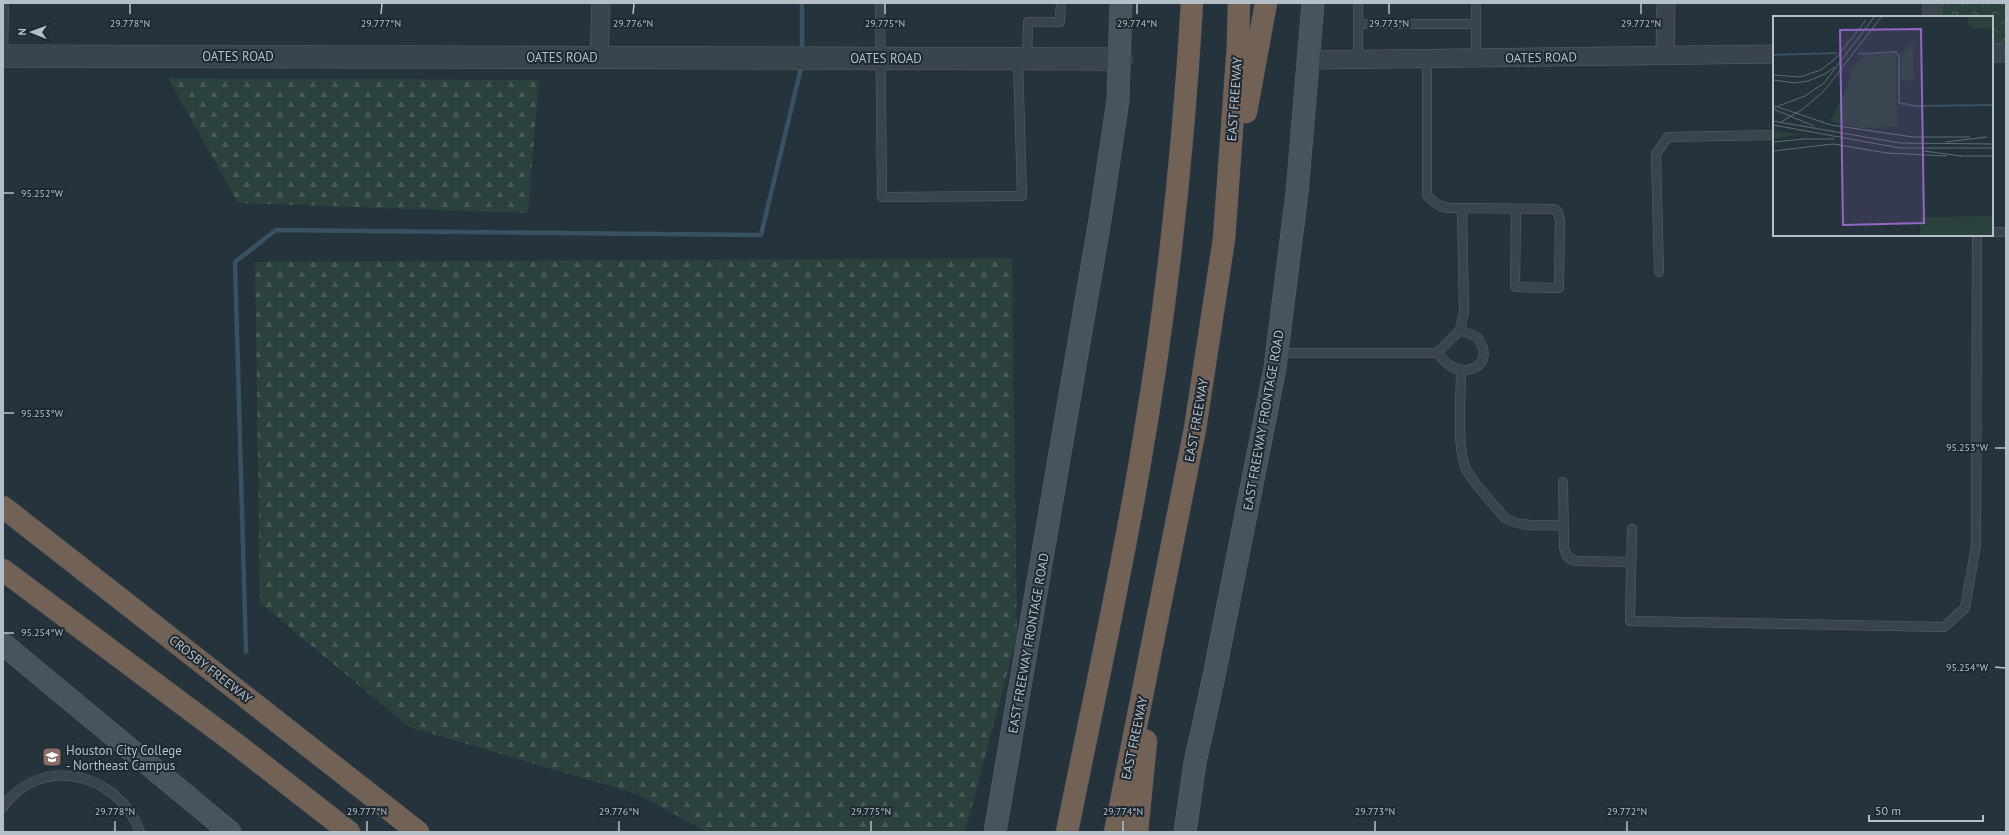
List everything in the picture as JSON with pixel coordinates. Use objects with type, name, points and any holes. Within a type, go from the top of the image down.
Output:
[{"type":"highway","points":[[1187,3],[1189,45]]},
{"type":"highway","points":[[1067,832],[1132,508],[1145,431],[1172,238],[1185,112],[1192,3]]},
{"type":"highway","name":"EAST FREEWAY","points":[[1115,832],[1196,429],[1224,239],[1238,53],[1239,3]]},
{"type":"highway","points":[[1224,239],[1266,3]]},
{"type":"highway","name":"CROSBY FREEWAY","points":[[3,507],[418,832]]},
{"type":"highway","points":[[3,570],[236,744],[349,832]]},
{"type":"highway","points":[[1137,832],[1157,628]]},
{"type":"highway","points":[[236,744],[326,832]]},
{"type":"main road","name":"EAST FREEWAY FRONTAGE ROAD","points":[[995,832],[1100,220],[1118,100],[1121,60],[1121,3]]},
{"type":"main road","name":"EAST FREEWAY FRONTAGE ROAD","points":[[1185,832],[1195,763],[1217,661],[1277,353],[1297,193],[1313,3]]},
{"type":"main road","points":[[3,644],[230,832]]},
{"type":"street","points":[[599,57],[601,3]]},
{"type":"street","points":[[1665,55],[1666,3]]},
{"type":"street","points":[[1932,3],[1932,16]]},
{"type":"street","points":[[1993,53],[2006,53]]},
{"type":"street","name":"OATES ROAD","points":[[1308,60],[1773,54]]},
{"type":"street","name":"OATES ROAD","points":[[3,56],[774,57],[1121,60]]},
{"type":"lane","points":[[3,56],[4,3]]},
{"type":"lane","points":[[880,3],[879,58],[882,197],[1022,196],[1023,59],[1028,22],[1060,22],[1061,3]]},
{"type":"lane","points":[[1358,3],[1358,59]]},
{"type":"lane","points":[[1476,3],[1476,58]]},
{"type":"lane","points":[[1358,24],[1476,24]]},
{"type":"lane","points":[[1427,58],[1427,195],[1435,204],[1444,208],[1555,209],[1558,212],[1560,220],[1559,288],[1515,287],[1516,209]]},
{"type":"lane","points":[[1659,272],[1656,154],[1668,137],[1773,135]]},
{"type":"lane","points":[[1277,353],[1437,353],[1460,330],[1464,312],[1462,208]]},
{"type":"lane","points":[[1993,232],[2006,232]]},
{"type":"lane","points":[[1632,529],[1630,621],[1944,627],[1965,608],[1976,545],[1977,236]]},
{"type":"lane","points":[[1437,353],[1451,367],[1461,371],[1469,371],[1476,367],[1482,359],[1484,350],[1477,337],[1460,330]]},
{"type":"lane","points":[[1461,371],[1461,446],[1462,459],[1467,470],[1505,518],[1510,521],[1518,524],[1564,524]]},
{"type":"lane","points":[[1563,482],[1564,547],[1566,555],[1570,560],[1631,562]]},
{"type":"lane","points":[[3,807],[9,799],[22,788],[41,778],[64,774],[104,786],[117,796],[131,812],[140,832]]},
{"type":"green space","points":[[1942,3],[2006,3],[2006,46],[1993,46],[1993,16],[1942,16]]},
{"type":"green space","points":[[168,78],[539,80],[528,213],[238,203]]},
{"type":"green space","points":[[1012,258],[1017,637],[965,832],[707,832],[637,794],[409,727],[260,603],[255,262]]},
{"type":"waterway","points":[[802,3],[802,52]]},
{"type":"waterway","points":[[246,652],[235,262],[276,230],[761,235],[802,64]]},
{"type":"place","name":"Houston City College - Northeast Campus","points":[[52,757]]}]
